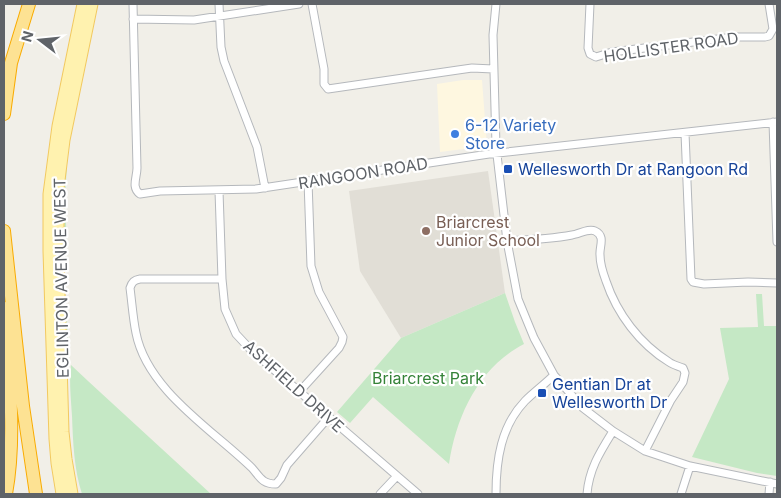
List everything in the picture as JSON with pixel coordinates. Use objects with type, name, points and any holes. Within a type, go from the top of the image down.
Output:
[{"type":"highway","points":[[4,114],[11,62],[29,4]]},
{"type":"highway","points":[[4,231],[22,396],[36,494]]},
{"type":"highway","points":[[4,308],[11,438],[10,468],[6,494]]},
{"type":"main road","name":"EGLINTON AVENUE WEST","points":[[62,494],[56,463],[49,203],[58,126],[83,4]]},
{"type":"main road","name":"EGLINTON AVENUE WEST","points":[[72,494],[64,432],[58,203],[64,140],[92,4]]},
{"type":"street","name":"RANGOON ROAD","points":[[133,4],[138,168],[135,187],[136,192],[140,194],[265,188],[497,153],[775,122]]},
{"type":"street","points":[[219,4],[221,47],[224,61],[257,147],[265,188]]},
{"type":"street","points":[[133,20],[194,20],[299,4]]},
{"type":"street","points":[[312,4],[324,69],[324,84],[328,89],[465,69],[494,69]]},
{"type":"street","points":[[496,4],[493,35],[497,153],[507,241],[518,299],[534,338],[554,375],[583,408],[613,431],[645,451],[690,466],[774,483],[768,494]]},
{"type":"street","name":"HOLLISTER ROAD","points":[[590,4],[588,48],[590,54],[596,58],[612,52],[734,37],[769,36],[774,24],[770,4]]},
{"type":"street","points":[[775,122],[777,242]]},
{"type":"street","points":[[685,133],[691,279],[693,282],[704,284],[777,283]]},
{"type":"street","points":[[300,391],[338,348],[343,337],[319,292],[311,266],[308,181]]},
{"type":"street","name":"ASHFIELD DRIVE","points":[[219,191],[225,309],[236,334],[250,349],[300,391],[328,418],[418,494]]},
{"type":"street","points":[[507,241],[570,235],[592,230],[600,236],[602,270],[611,295],[620,311],[633,330],[647,345],[671,364],[683,368],[685,373],[683,382],[671,400],[645,451]]},
{"type":"street","points":[[222,279],[140,279],[132,282],[130,288],[136,335],[146,359],[160,382],[171,396],[252,468],[260,479],[269,484],[276,484],[287,465],[328,418]]},
{"type":"street","points":[[496,494],[499,450],[511,420],[525,402],[554,375]]},
{"type":"street","points":[[587,494],[590,471],[613,431]]},
{"type":"street","points":[[681,494],[690,466]]},
{"type":"street","points":[[380,494],[396,477]]},
{"type":"shaded area","points":[[463,80],[482,80],[487,146],[440,152],[437,84]]},
{"type":"shaded area","name":"Briarcrest Junior School","points":[[488,171],[505,293],[401,338],[360,271],[349,191]]},
{"type":"green space","points":[[68,147],[65,198],[67,249],[63,270],[69,357],[66,365],[60,219]]},
{"type":"green space","name":"Briarcrest Park","points":[[505,293],[524,344],[494,366],[482,379],[472,395],[457,428],[449,464],[373,397],[350,423],[337,412],[401,338]]},
{"type":"green space","points":[[756,294],[762,294],[764,326],[777,326],[777,476],[692,457],[729,379],[720,328],[758,327]]},
{"type":"green space","points":[[71,365],[211,494],[82,494],[73,446]]},
{"type":"place","name":"6-12 Variety Store","points":[[455,134]]},
{"type":"place","name":"Wellesworth Dr at Rangoon Rd","points":[[508,169]]},
{"type":"place","name":"Briarcrest Junior School","points":[[426,231]]},
{"type":"place","name":"Gentian Dr at Wellesworth Dr","points":[[542,393]]}]
